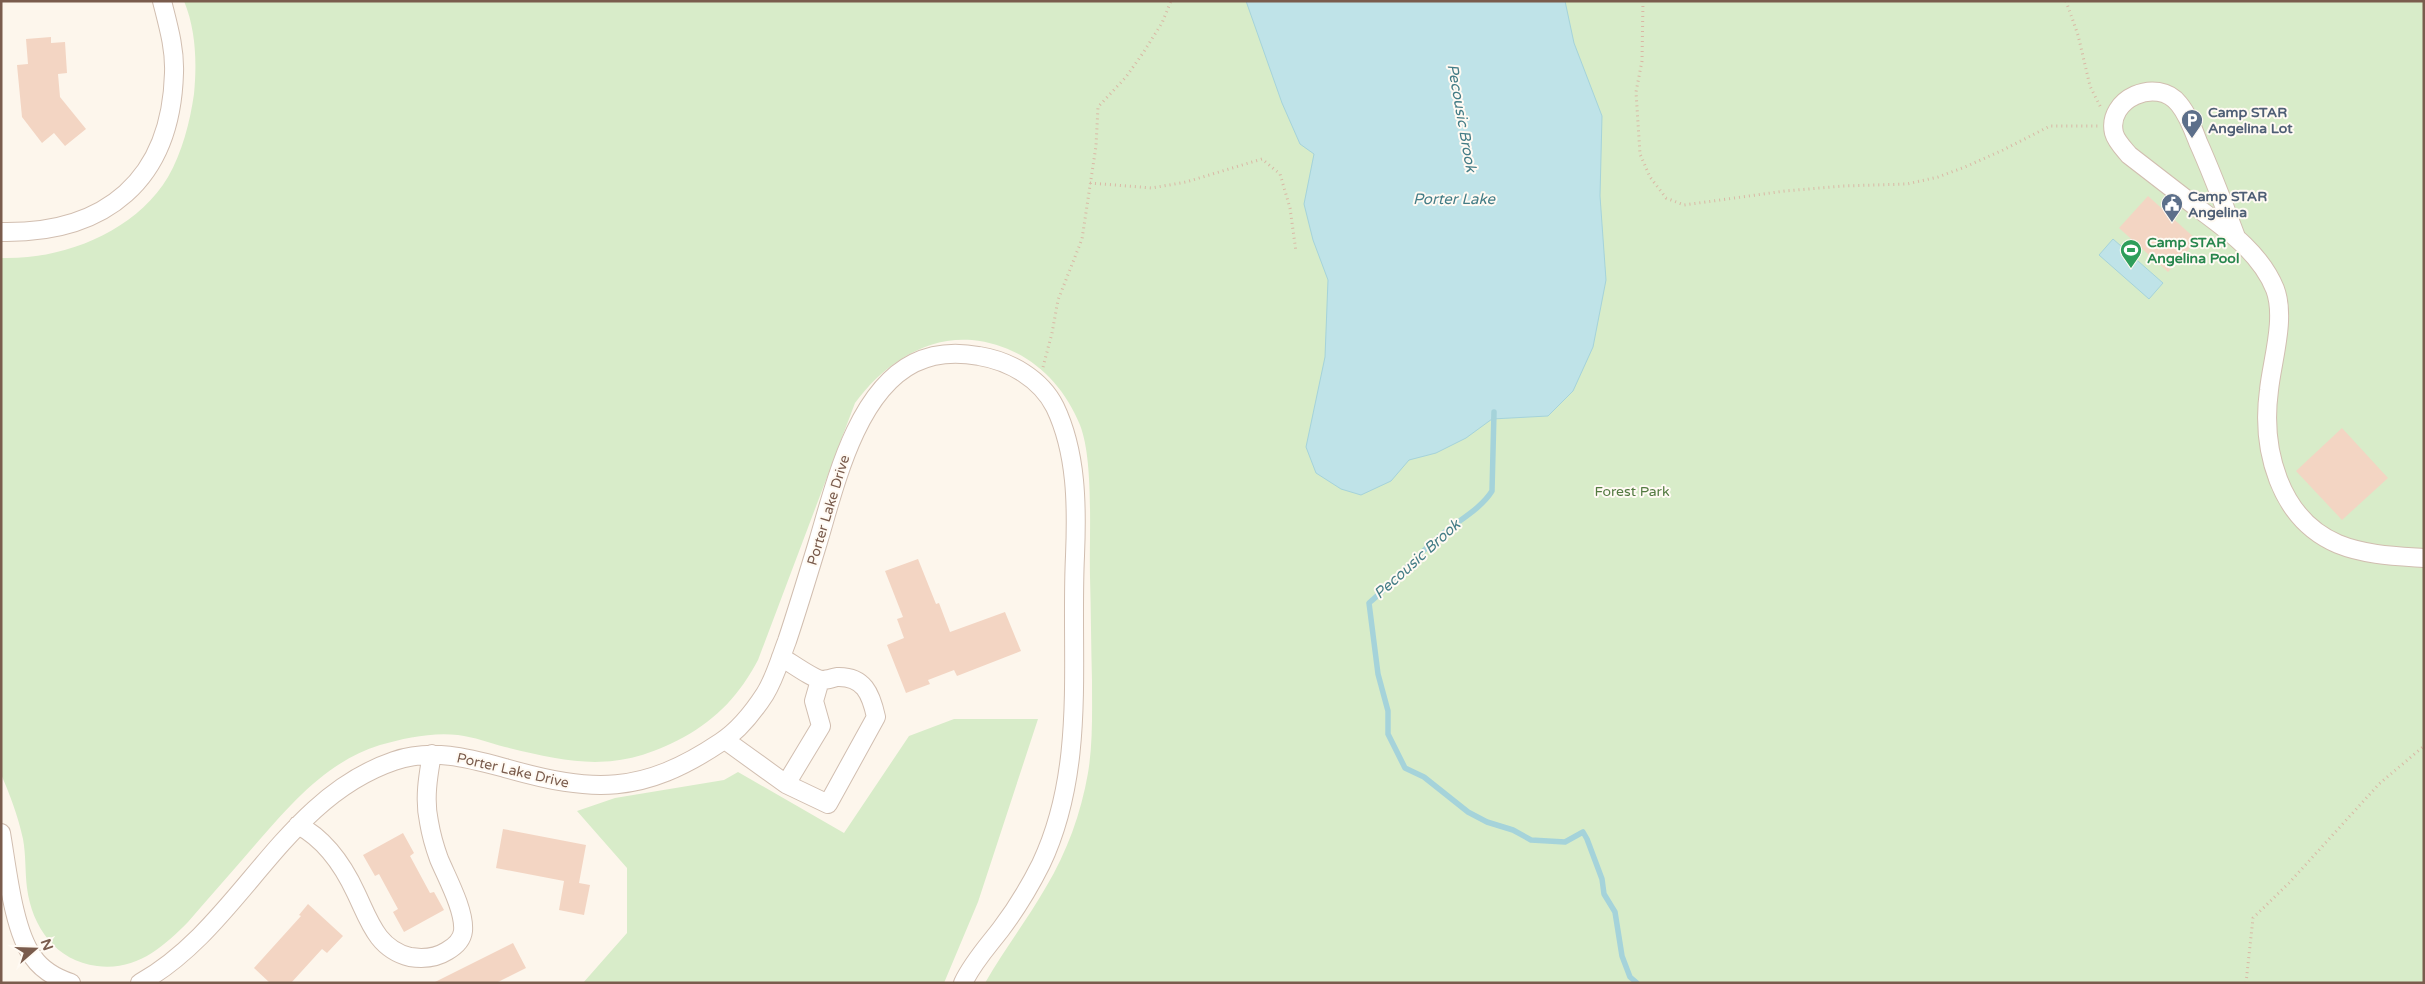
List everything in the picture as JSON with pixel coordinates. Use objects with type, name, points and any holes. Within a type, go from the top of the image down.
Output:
[{"type":"street","points":[[1,232],[33,231],[80,221],[112,205],[127,194],[148,169],[164,134],[171,106],[174,72],[171,33],[162,1]]},
{"type":"street","points":[[2236,237],[2210,168],[2179,104],[2159,91],[2147,91],[2134,95],[2118,112],[2114,126],[2114,134],[2129,155],[2236,237],[2258,260],[2276,290],[2279,322],[2268,392],[2266,426],[2272,468],[2289,501],[2315,532],[2340,544],[2380,554],[2424,558]]},
{"type":"street","name":"Porter Lake Drive","points":[[140,983],[166,967],[195,944],[298,825],[325,800],[349,782],[371,770],[401,759],[432,754],[460,756],[544,779],[598,786],[626,784],[664,774],[725,740],[765,695],[781,657],[844,458],[857,428],[881,392],[903,370],[916,362],[946,354],[978,355],[994,359],[1024,373],[1038,384],[1056,409],[1068,446],[1074,486],[1075,690],[1066,786],[1056,826],[1031,882],[1005,924],[978,958],[963,983]]},
{"type":"street","points":[[725,740],[786,784],[828,804],[876,716],[866,688],[846,678],[820,680],[781,657]]},
{"type":"street","points":[[786,784],[821,726],[814,701],[820,680]]},
{"type":"street","points":[[298,825],[313,833],[329,848],[356,894],[366,919],[390,947],[396,952],[422,958],[445,952],[455,946],[463,931],[462,917],[438,857],[428,821],[427,783],[432,754]]},
{"type":"street","points":[[1,833],[8,908],[32,956],[55,976],[71,983]]},
{"type":"path","points":[[1038,384],[1052,333],[1058,300],[1082,239],[1096,146],[1098,107],[1126,77],[1143,53],[1162,23],[1171,1]]},
{"type":"path","points":[[1644,1],[1642,61],[1636,92],[1640,154],[1650,177],[1666,198],[1684,205],[1785,191],[1843,186],[1907,184],[1938,177],[1965,167],[2004,150],[2050,126],[2083,126]]},
{"type":"path","points":[[2066,1],[2078,35],[2090,86],[2114,126]]},
{"type":"path","points":[[1090,183],[1152,188],[1186,182],[1262,159],[1280,174],[1290,208],[1296,252]]},
{"type":"path","points":[[2246,983],[2253,918],[2289,883],[2379,784],[2424,746]]},
{"type":"green space","name":"Forest Park","points":[[184,1],[2424,1],[2424,983],[985,983],[1054,874],[1072,832],[1085,788],[1090,762],[1092,727],[1090,499],[1084,440],[1080,425],[1062,393],[1038,367],[1023,357],[990,343],[972,340],[954,340],[937,343],[921,348],[906,356],[878,377],[855,403],[758,660],[736,694],[718,713],[696,730],[660,748],[638,756],[596,762],[553,758],[448,734],[419,736],[399,740],[361,752],[326,773],[296,800],[188,922],[158,949],[147,956],[124,965],[111,967],[82,963],[69,957],[48,940],[34,916],[27,888],[23,839],[19,822],[1,774],[1,258],[49,254],[95,239],[137,213],[154,196],[168,177],[185,137],[194,94],[195,47],[191,23]]},
{"type":"green space","points":[[954,719],[1038,719],[978,902],[944,983],[583,983],[627,933],[627,868],[577,811],[615,798],[724,780],[738,772],[844,833],[909,736]]},
{"type":"water","name":"Porter Lake","points":[[1246,1],[1565,1],[1574,43],[1602,116],[1600,196],[1606,280],[1593,347],[1573,391],[1548,416],[1492,419],[1466,438],[1436,453],[1409,460],[1391,481],[1361,495],[1341,489],[1316,473],[1306,447],[1325,357],[1328,280],[1313,240],[1304,204],[1314,154],[1300,144],[1282,103]]},
{"type":"water","name":"Camp STAR Angelina Pool","points":[[2113,239],[2163,283],[2149,299],[2099,255]]},
{"type":"building","points":[[51,37],[51,43],[65,42],[67,73],[58,74],[60,97],[86,129],[65,146],[54,133],[42,143],[22,117],[17,65],[28,64],[26,39]]},
{"type":"building","points":[[2148,196],[2197,240],[2168,272],[2119,228]]},
{"type":"building","points":[[2342,428],[2388,478],[2342,520],[2296,471]]},
{"type":"building","points":[[918,559],[936,604],[939,603],[950,632],[1005,612],[1021,651],[957,676],[954,670],[928,680],[930,684],[906,693],[887,645],[904,638],[897,619],[903,617],[885,571]]},
{"type":"building","points":[[503,829],[586,845],[579,883],[590,885],[584,915],[559,910],[564,881],[496,868]]},
{"type":"building","points":[[403,833],[414,853],[410,856],[430,893],[434,892],[444,910],[404,932],[393,912],[398,909],[379,874],[375,876],[363,855]]},
{"type":"building","points":[[308,904],[343,936],[327,953],[322,949],[291,983],[270,983],[254,968],[301,916],[299,915]]},
{"type":"building","points":[[513,943],[526,968],[496,983],[433,983]]},
{"type":"waterway","name":"Pecousic Brook","points":[[1494,412],[1492,491],[1481,504],[1431,544],[1369,603],[1378,674],[1388,711],[1388,734],[1405,768],[1424,777],[1468,812],[1487,822],[1513,830],[1531,840],[1565,842],[1583,832],[1602,879],[1604,894],[1615,912],[1622,956],[1630,977],[1637,983]]},
{"type":"place","name":"Camp STAR Angelina Lot","points":[[2192,139]]},
{"type":"place","name":"Camp STAR Angelina","points":[[2172,223]]},
{"type":"place","name":"Camp STAR Angelina Pool","points":[[2131,269]]}]
